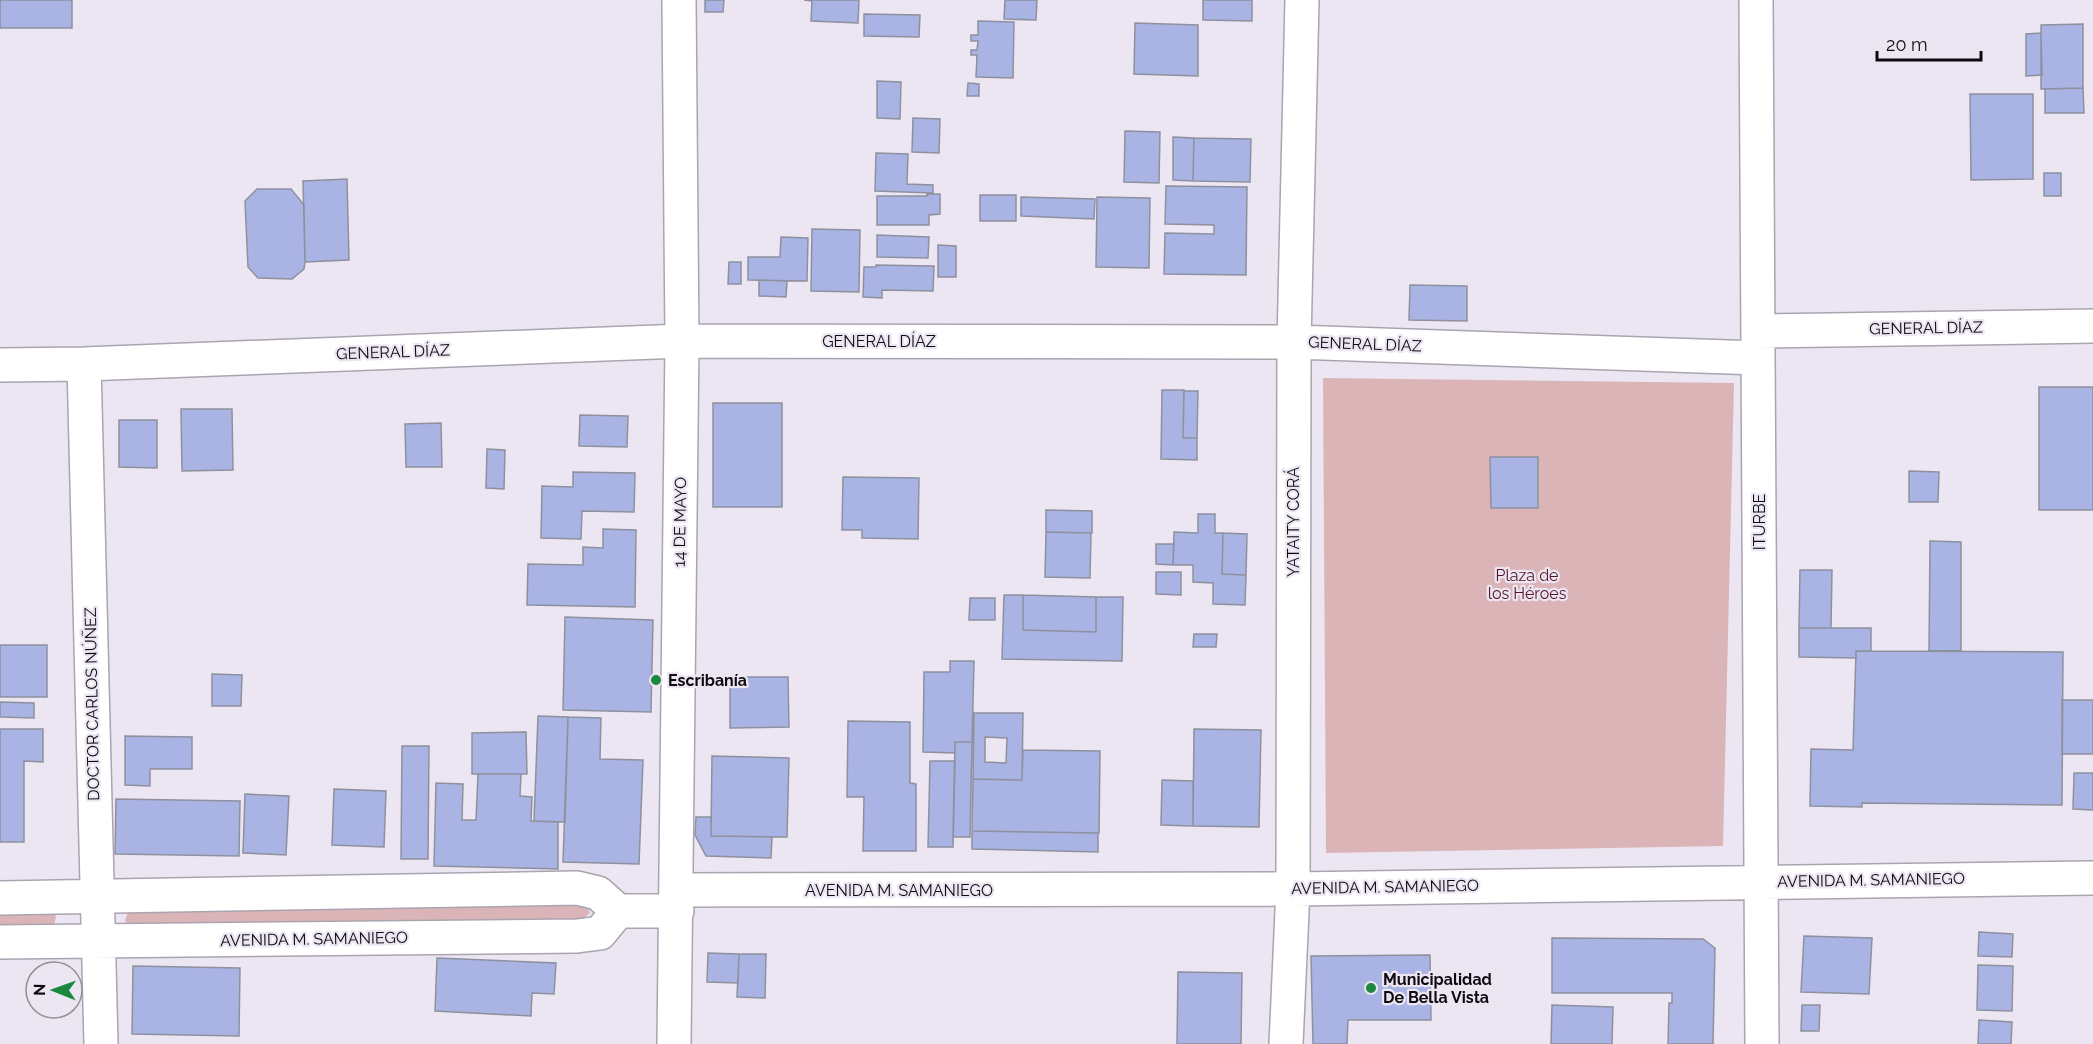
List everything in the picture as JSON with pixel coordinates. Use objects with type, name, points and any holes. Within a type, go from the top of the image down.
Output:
[{"type":"street","name":"14 DE MAYO","points":[[674,1044],[682,341],[679,0]]},
{"type":"street","name":"YATAITY CORÁ","points":[[1286,1044],[1293,889],[1294,342],[1302,0]]},
{"type":"street","name":"ITURBE","points":[[1756,0],[1762,1044]]},
{"type":"street","name":"GENERAL DÍAZ","points":[[0,365],[84,364],[682,341],[1758,344],[2093,326]]},
{"type":"street","name":"DOCTOR CARLOS NÚÑEZ","points":[[84,364],[100,1044]]},
{"type":"street","name":"AVENIDA M. SAMANIEGO","points":[[0,942],[577,936],[600,933],[618,911],[677,901],[1761,881],[2093,878]]},
{"type":"street","points":[[0,898],[577,888],[598,893],[618,911]]},
{"type":"green space","name":"Plaza de los Héroes","points":[[1323,378],[1734,383],[1723,846],[1326,853]]},
{"type":"green space","points":[[583,904],[587,906],[590,913],[583,919],[130,925],[125,921],[128,912]]},
{"type":"green space","points":[[0,912],[54,913],[56,917],[54,925],[0,927]]},
{"type":"building","points":[[0,0],[72,0],[72,28],[0,28]]},
{"type":"building","points":[[705,0],[724,0],[723,12],[705,12]]},
{"type":"building","points":[[804,0],[859,0],[858,23],[811,21],[812,1]]},
{"type":"building","points":[[1005,0],[1037,0],[1036,20],[1004,19]]},
{"type":"building","points":[[1203,0],[1252,0],[1252,21],[1203,20]]},
{"type":"building","points":[[864,14],[920,15],[919,37],[864,36]]},
{"type":"building","points":[[978,21],[1014,22],[1013,78],[976,77],[977,55],[971,55],[971,50],[977,50],[978,41],[971,41],[971,35],[978,35]]},
{"type":"building","points":[[1135,23],[1198,25],[1198,76],[1134,74]]},
{"type":"building","points":[[2083,24],[2083,88],[2041,89],[2041,25]]},
{"type":"building","points":[[2041,33],[2042,75],[2026,76],[2026,34]]},
{"type":"building","points":[[877,81],[901,82],[900,119],[877,118]]},
{"type":"building","points":[[968,83],[979,84],[979,96],[967,96]]},
{"type":"building","points":[[2083,88],[2084,113],[2045,113],[2045,89]]},
{"type":"building","points":[[1970,94],[2033,94],[2033,179],[1971,180]]},
{"type":"building","points":[[913,118],[940,119],[939,153],[912,152]]},
{"type":"building","points":[[1125,131],[1160,132],[1159,183],[1124,182]]},
{"type":"building","points":[[1173,137],[1194,138],[1193,181],[1173,180]]},
{"type":"building","points":[[1194,138],[1251,139],[1250,182],[1193,181]]},
{"type":"building","points":[[876,153],[908,154],[907,184],[933,185],[933,193],[875,191]]},
{"type":"building","points":[[2044,173],[2061,173],[2061,196],[2044,196]]},
{"type":"building","points":[[347,179],[349,260],[305,262],[303,181]]},
{"type":"building","points":[[1166,186],[1247,187],[1246,275],[1164,274],[1165,233],[1214,234],[1214,225],[1165,224]]},
{"type":"building","points":[[257,189],[291,189],[304,205],[304,269],[292,279],[258,278],[248,267],[245,201]]},
{"type":"building","points":[[927,194],[940,194],[940,214],[929,215],[929,225],[877,225],[877,196],[927,196]]},
{"type":"building","points":[[980,195],[1016,195],[1016,221],[980,221]]},
{"type":"building","points":[[1021,197],[1095,199],[1094,219],[1021,216]]},
{"type":"building","points":[[1097,197],[1150,198],[1149,268],[1096,267]]},
{"type":"building","points":[[812,229],[860,230],[859,292],[811,291]]},
{"type":"building","points":[[877,235],[929,237],[928,258],[877,257]]},
{"type":"building","points":[[781,237],[808,238],[807,281],[748,280],[748,257],[780,257]]},
{"type":"building","points":[[938,245],[956,246],[956,277],[938,277]]},
{"type":"building","points":[[729,262],[741,262],[741,284],[728,284]]},
{"type":"building","points":[[876,265],[934,266],[933,291],[882,290],[882,298],[863,297],[864,267],[876,267]]},
{"type":"building","points":[[759,280],[787,281],[786,297],[759,296]]},
{"type":"building","points":[[1410,285],[1467,286],[1467,321],[1409,320]]},
{"type":"building","points":[[2039,387],[2093,387],[2093,510],[2039,510]]},
{"type":"building","points":[[1162,390],[1184,390],[1183,438],[1197,438],[1197,460],[1161,459]]},
{"type":"building","points":[[1184,391],[1198,391],[1197,438],[1183,438]]},
{"type":"building","points":[[713,403],[782,403],[782,507],[713,507]]},
{"type":"building","points":[[181,409],[232,409],[233,470],[182,471]]},
{"type":"building","points":[[580,415],[628,416],[627,447],[579,446]]},
{"type":"building","points":[[119,420],[157,420],[157,468],[119,467]]},
{"type":"building","points":[[441,423],[442,467],[406,467],[405,424]]},
{"type":"building","points":[[487,449],[505,450],[504,489],[486,488]]},
{"type":"building","points":[[1490,457],[1538,457],[1538,508],[1491,508]]},
{"type":"building","points":[[1909,471],[1939,472],[1938,502],[1909,502]]},
{"type":"building","points":[[573,472],[635,473],[634,512],[582,511],[581,539],[541,538],[542,486],[573,487]]},
{"type":"building","points":[[843,477],[919,478],[918,539],[862,538],[862,530],[842,530]]},
{"type":"building","points":[[1046,510],[1092,511],[1092,533],[1046,532]]},
{"type":"building","points":[[1198,514],[1215,514],[1215,533],[1223,533],[1222,574],[1246,575],[1245,605],[1213,604],[1213,583],[1193,582],[1193,565],[1173,565],[1174,532],[1198,533]]},
{"type":"building","points":[[603,529],[636,530],[635,607],[527,605],[528,564],[583,565],[583,547],[603,548]]},
{"type":"building","points":[[1046,532],[1091,533],[1090,578],[1045,577]]},
{"type":"building","points":[[1223,533],[1247,534],[1246,575],[1222,574]]},
{"type":"building","points":[[1930,541],[1961,542],[1961,651],[1929,651]]},
{"type":"building","points":[[1156,544],[1174,544],[1173,565],[1156,564]]},
{"type":"building","points":[[1800,570],[1832,570],[1831,628],[1799,628]]},
{"type":"building","points":[[1156,572],[1181,572],[1181,595],[1156,594]]},
{"type":"building","points":[[1004,595],[1023,595],[1023,630],[1096,632],[1096,597],[1123,597],[1122,661],[1002,659]]},
{"type":"building","points":[[1023,595],[1096,597],[1096,632],[1023,630]]},
{"type":"building","points":[[970,598],[995,598],[995,620],[969,620]]},
{"type":"building","points":[[565,617],[653,620],[651,712],[563,710]]},
{"type":"building","points":[[1799,628],[1871,628],[1871,651],[1856,651],[1856,658],[1799,657]]},
{"type":"building","points":[[1194,634],[1217,634],[1216,647],[1193,647]]},
{"type":"building","points":[[0,645],[47,645],[47,697],[0,697]]},
{"type":"building","points":[[1856,651],[2063,652],[2062,805],[1862,803],[1862,807],[1810,806],[1811,749],[1853,750]]},
{"type":"building","points":[[950,661],[974,661],[972,742],[955,742],[955,753],[923,752],[924,672],[950,672]]},
{"type":"building","points":[[212,674],[242,675],[241,706],[212,706]]},
{"type":"building","points":[[730,677],[788,677],[789,727],[730,728]]},
{"type":"building","points":[[2062,700],[2093,700],[2093,754],[2062,754]]},
{"type":"building","points":[[0,702],[34,703],[34,718],[0,717]]},
{"type":"building","points":[[974,713],[1023,713],[1022,780],[973,779]],"holes":[[[985,737],[1007,738],[1006,763],[985,762]]]},
{"type":"building","points":[[538,716],[568,717],[565,822],[534,821]]},
{"type":"building","points":[[568,717],[601,718],[600,759],[643,760],[639,864],[563,862]]},
{"type":"building","points":[[848,721],[910,722],[910,783],[916,784],[916,851],[863,851],[864,797],[847,797]]},
{"type":"building","points":[[0,729],[43,729],[43,762],[24,761],[24,842],[0,842]]},
{"type":"building","points":[[1194,729],[1261,730],[1259,827],[1193,826]]},
{"type":"building","points":[[526,732],[527,774],[472,774],[472,733]]},
{"type":"building","points":[[125,736],[192,737],[192,769],[150,769],[150,786],[125,785]]},
{"type":"building","points":[[955,742],[972,742],[970,837],[953,837]]},
{"type":"building","points":[[402,746],[429,746],[428,859],[401,859]]},
{"type":"building","points":[[1023,750],[1100,751],[1099,833],[972,831],[973,779],[1022,780]]},
{"type":"building","points":[[712,756],[789,758],[787,837],[711,836]]},
{"type":"building","points":[[930,761],[955,761],[953,847],[928,847]]},
{"type":"building","points":[[2074,773],[2093,773],[2093,810],[2073,809]]},
{"type":"building","points":[[478,774],[521,774],[520,796],[532,797],[531,821],[558,822],[558,869],[434,866],[436,783],[463,784],[462,820],[476,820]]},
{"type":"building","points":[[1162,780],[1193,781],[1193,826],[1161,825]]},
{"type":"building","points":[[334,789],[386,791],[384,847],[332,845]]},
{"type":"building","points":[[245,794],[289,796],[286,855],[243,853]]},
{"type":"building","points":[[116,799],[240,801],[239,856],[115,854]]},
{"type":"building","points":[[696,817],[711,817],[711,836],[772,837],[771,858],[706,856],[695,835]]},
{"type":"building","points":[[972,831],[1098,833],[1098,852],[972,849]]},
{"type":"building","points":[[1979,932],[2013,934],[2012,957],[1978,956]]},
{"type":"building","points":[[1804,936],[1872,938],[1869,994],[1801,992]]},
{"type":"building","points":[[1552,938],[1703,939],[1715,948],[1713,1044],[1668,1044],[1669,1003],[1672,1003],[1672,993],[1552,993]]},
{"type":"building","points":[[708,953],[739,954],[738,983],[707,982]]},
{"type":"building","points":[[739,954],[766,954],[765,998],[737,997]]},
{"type":"building","name":"Municipalidad De Bella Vista","points":[[1430,955],[1431,1020],[1348,1020],[1347,1044],[1313,1044],[1311,956]]},
{"type":"building","points":[[437,958],[556,963],[554,994],[532,993],[531,1016],[435,1011]]},
{"type":"building","points":[[1978,965],[2013,966],[2012,1011],[1977,1010]]},
{"type":"building","points":[[133,966],[240,968],[239,1036],[132,1034]]},
{"type":"building","points":[[1178,972],[1242,973],[1241,1044],[1177,1044]]},
{"type":"building","points":[[1552,1005],[1613,1007],[1612,1044],[1551,1044]]},
{"type":"building","points":[[1802,1005],[1820,1005],[1819,1031],[1801,1031]]},
{"type":"building","points":[[1979,1020],[2012,1022],[2011,1044],[1978,1044]]},
{"type":"place","name":"Escribanía","points":[[656,680]]},
{"type":"place","name":"Municipalidad De Bella Vista","points":[[1371,988]]}]
